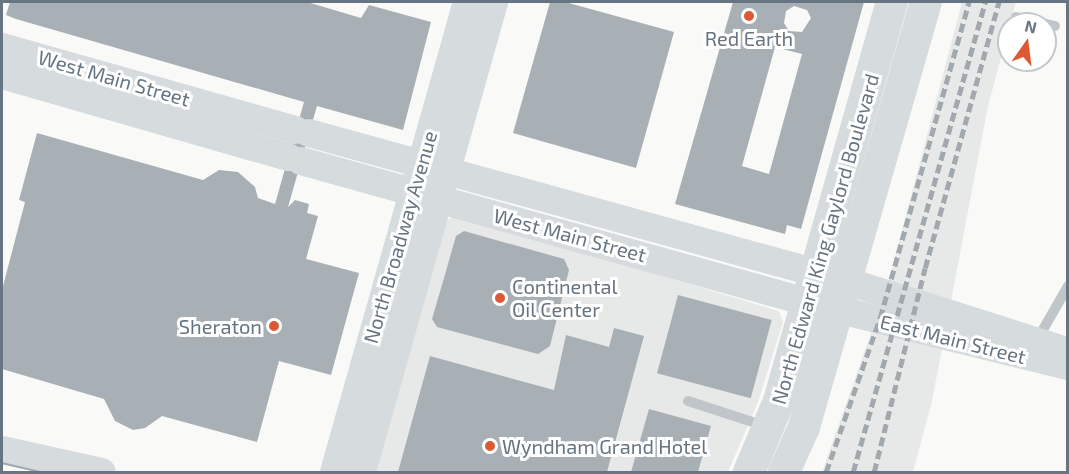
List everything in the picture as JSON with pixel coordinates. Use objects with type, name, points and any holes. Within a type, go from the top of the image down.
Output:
[{"type":"main road","name":"North Broadway Avenue","points":[[434,167],[466,2]]},
{"type":"main road","name":"North Broadway Avenue","points":[[334,472],[434,167],[494,2]]},
{"type":"main road","name":"North Edward King Gaylord Boulevard","points":[[749,472],[770,428],[892,2]]},
{"type":"main road","name":"North Edward King Gaylord Boulevard","points":[[784,472],[804,427],[926,2]]},
{"type":"main road","name":"West Main Street","points":[[2,47],[623,220],[842,296]]},
{"type":"main road","name":"West Main Street","points":[[2,75],[162,123],[615,248],[811,287]]},
{"type":"main road","points":[[162,123],[170,94]]},
{"type":"main road","name":"North Broadway Avenue","points":[[362,472],[426,195]]},
{"type":"main road","points":[[615,248],[623,220]]},
{"type":"main road","name":"East Main Street","points":[[842,296],[1034,351],[1068,366]]},
{"type":"main road","name":"East Main Street","points":[[1034,351],[1068,352]]},
{"type":"main road","points":[[2,450],[102,472]]},
{"type":"lane","points":[[1034,351],[1068,286]]},
{"type":"lane","points":[[688,401],[770,428]]},
{"type":"shaded area","points":[[962,2],[1016,2],[1013,12],[997,12],[997,72],[988,106],[932,401],[913,472],[822,472],[886,291]]},
{"type":"shaded area","points":[[457,214],[779,311],[783,322],[758,402],[728,472],[372,472],[441,224]]},
{"type":"building","points":[[10,2],[307,2],[361,18],[369,5],[431,22],[403,130],[317,106],[288,207],[295,200],[309,204],[307,213],[318,216],[306,259],[359,273],[331,375],[279,361],[257,442],[162,416],[145,428],[133,430],[115,421],[104,399],[2,369],[2,290],[25,202],[19,200],[37,133],[203,180],[219,170],[238,172],[255,187],[258,198],[275,204],[304,102],[16,19],[6,15]]},
{"type":"building","points":[[550,2],[565,2],[674,32],[636,168],[513,133]]},
{"type":"building","points":[[733,2],[864,2],[801,229],[787,225],[785,234],[675,204]],"holes":[[[794,6],[807,10],[811,18],[802,32],[789,31],[784,23],[786,11]],[[775,47],[802,54],[769,174],[742,166]]]},
{"type":"building","name":"Continental Oil Center","points":[[464,231],[564,259],[569,270],[550,346],[538,354],[437,327],[432,319],[456,236]]},
{"type":"building","points":[[678,295],[772,320],[751,398],[657,373]]},
{"type":"building","points":[[614,328],[644,336],[607,472],[398,472],[430,356],[554,390],[566,335],[609,347]]},
{"type":"building","points":[[649,409],[711,426],[698,472],[631,472]]},
{"type":"tram line","points":[[2,463],[41,472]]},
{"type":"railway","points":[[826,472],[880,318],[969,2]]},
{"type":"railway","points":[[853,472],[985,2]]},
{"type":"railway","points":[[874,472],[925,268],[999,2]]},
{"type":"place","name":"Red Earth","points":[[749,16]]},
{"type":"place","name":"Continental Oil Center","points":[[500,298]]},
{"type":"place","name":"Sheraton","points":[[274,326]]},
{"type":"place","name":"Wyndham Grand Hotel","points":[[490,446]]}]
